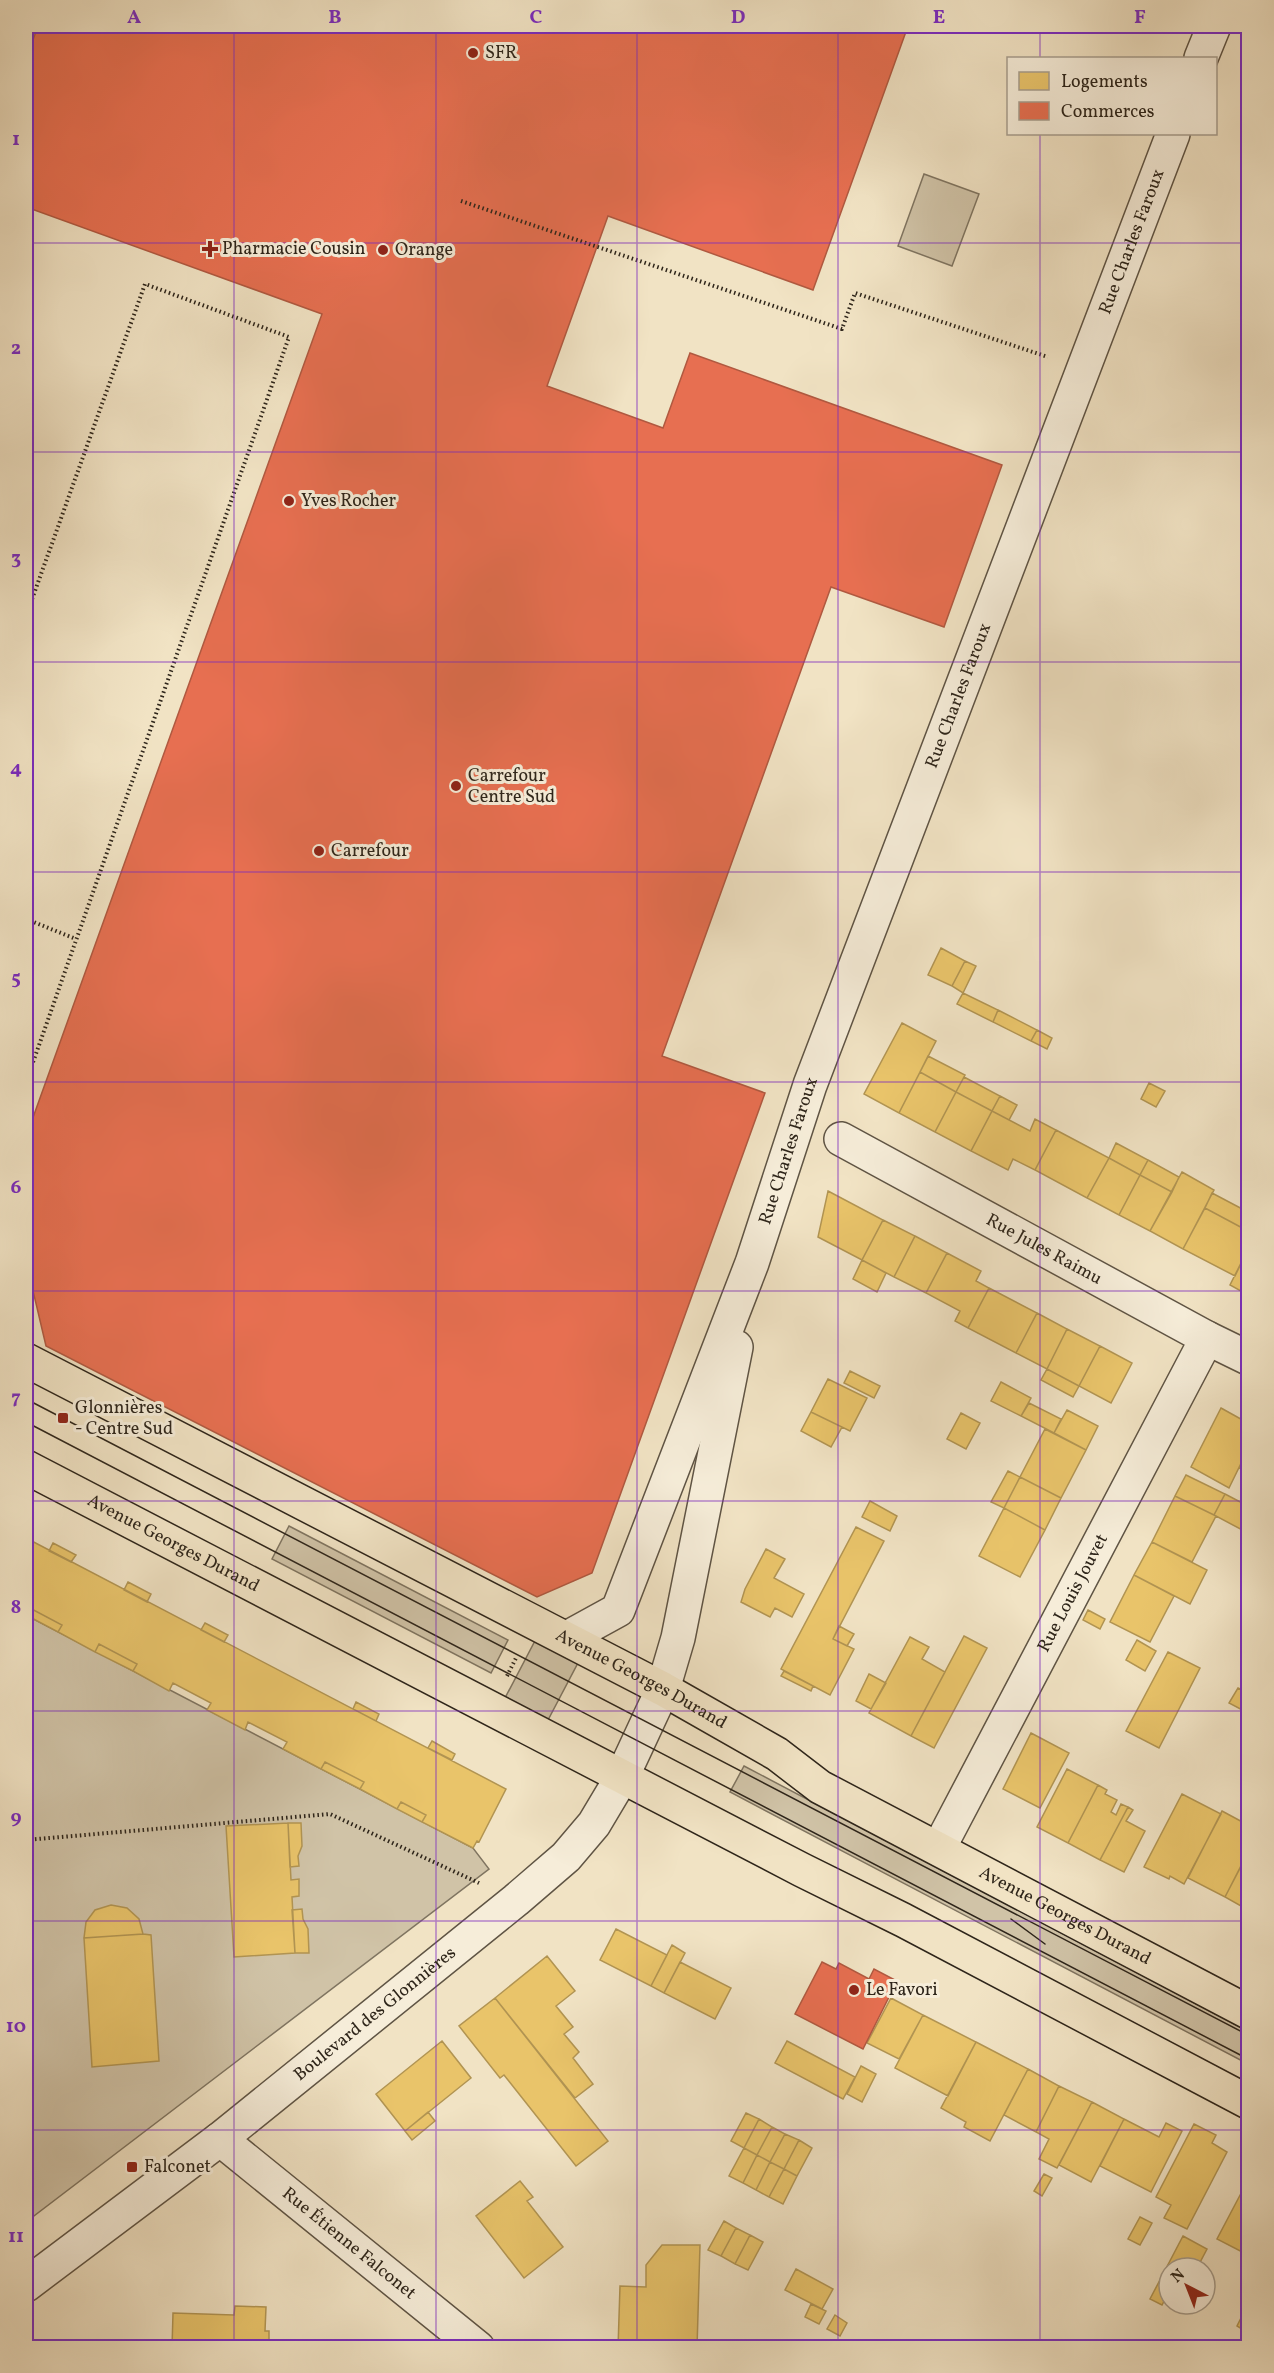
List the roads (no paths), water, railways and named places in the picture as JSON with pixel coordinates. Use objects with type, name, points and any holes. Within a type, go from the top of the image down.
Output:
[{"type":"main road","name":"Avenue Georges Durand","points":[[26,1360],[663,1689],[777,1754],[820,1786],[1248,2012]]},
{"type":"main road","name":"Avenue Georges Durand","points":[[26,1467],[802,1870],[914,1925],[1248,2102]]},
{"type":"street","points":[[1201,57],[1214,26]]},
{"type":"street","name":"Rue Charles Faroux","points":[[567,1638],[618,1610],[752,1263],[810,1085],[1173,135]]},
{"type":"street","name":"Rue Jules Raimu","points":[[841,1139],[1207,1338],[1248,1358]]},
{"type":"street","name":"Rue Charles Faroux","points":[[663,1689],[687,1592],[752,1263]]},
{"type":"street","name":"Rue Louis Jouvet","points":[[939,1848],[1207,1338]]},
{"type":"street","name":"Boulevard des Glonnières","points":[[26,2285],[220,2139],[566,1857],[594,1824],[622,1777],[663,1689]]},
{"type":"street","name":"Rue Étienne Falconet","points":[[220,2139],[478,2348]]},
{"type":"tram line","points":[[26,1399],[1248,2035]]},
{"type":"tram line","points":[[26,1422],[1248,2059]]},
{"type":"tram line","points":[[1011,1919],[1045,1944]]},
{"type":"place","name":"SFR","points":[[473,53]]},
{"type":"place","name":"Pharmacie Cousin","points":[[210,249]]},
{"type":"place","name":"Orange","points":[[383,250]]},
{"type":"place","name":"Yves Rocher","points":[[289,501]]},
{"type":"place","name":"Carrefour Centre Sud","points":[[456,786]]},
{"type":"place","name":"Carrefour","points":[[319,851]]},
{"type":"place","name":"Glonnières - Centre Sud","points":[[63,1418]]},
{"type":"place","name":"Le Favori","points":[[854,1990]]},
{"type":"place","name":"Falconet","points":[[132,2167]]}]
